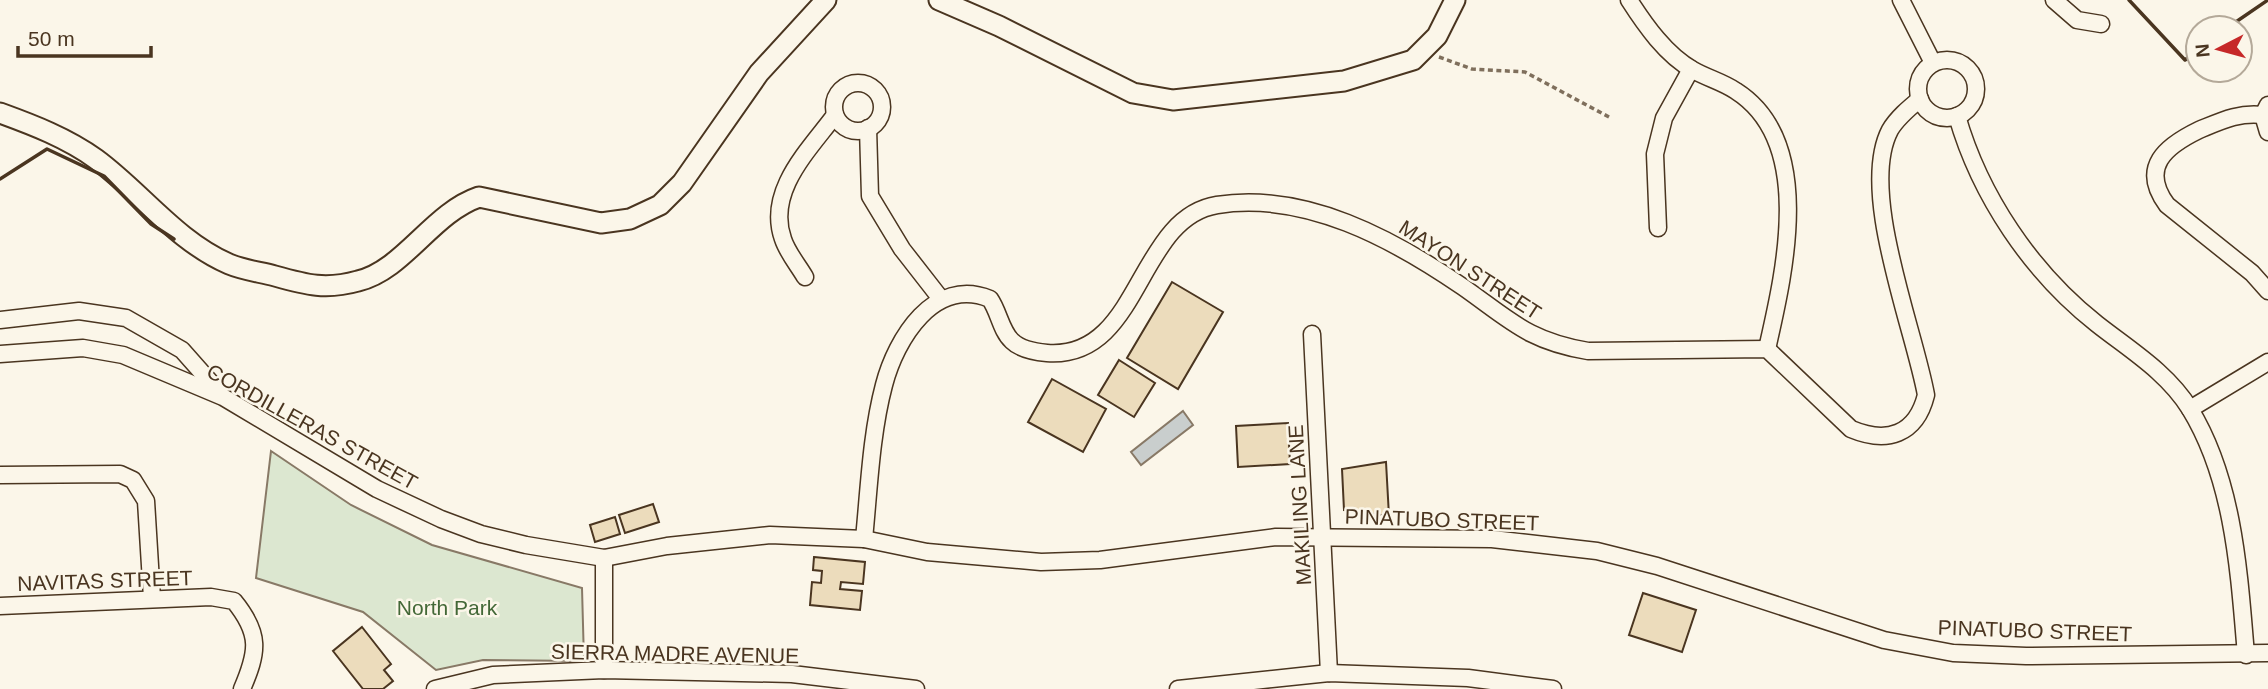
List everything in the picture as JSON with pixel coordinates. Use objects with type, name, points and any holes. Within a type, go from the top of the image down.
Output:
[{"type":"street","points":[[0,113],[32,124],[94,158],[191,243],[230,265],[316,287],[336,286],[362,281],[380,272],[461,203],[479,197],[601,223],[630,219],[660,205],[682,183],[759,74],[826,0]]},
{"type":"street","points":[[939,0],[999,26],[1133,93],[1174,100],[1344,81],[1413,60],[1445,23],[1455,0]]},
{"type":"street","points":[[1629,0],[1663,45],[1691,69],[1737,91],[1757,109],[1771,128],[1780,149],[1788,193],[1780,291],[1767,349],[1851,429],[1868,436],[1891,435],[1907,429],[1922,412],[1926,395],[1895,272],[1881,182],[1886,142],[1891,128],[1920,99]]},
{"type":"street","points":[[1901,0],[1933,64]]},
{"type":"street","points":[[2054,0],[2077,20],[2101,24]]},
{"type":"street","points":[[1951,60],[1968,69],[1973,77],[1975,95],[1972,104],[1958,116],[1940,117],[1925,107],[1920,99],[1922,75],[1933,64],[1951,60]]},
{"type":"street","points":[[1658,228],[1655,154],[1664,118],[1691,69]]},
{"type":"street","points":[[805,276],[783,240],[779,223],[785,183],[835,115],[835,98],[840,90],[855,83],[863,83],[877,92],[882,108],[880,117],[868,128],[860,131],[845,127],[835,115]]},
{"type":"street","points":[[2268,132],[2265,110],[2231,117],[2169,146],[2157,167],[2156,181],[2159,194],[2167,205],[2252,273],[2268,291]]},
{"type":"street","points":[[1958,116],[1972,162],[1989,197],[2034,261],[2095,322],[2166,379],[2190,409],[2215,466],[2231,520],[2246,654]]},
{"type":"street","points":[[863,539],[884,385],[898,346],[914,323],[941,299],[902,249],[870,196],[868,128]]},
{"type":"street","name":"MAYON STREET","points":[[941,299],[979,295],[990,299],[1006,331],[1018,345],[1040,352],[1077,351],[1096,342],[1112,325],[1149,263],[1181,223],[1201,209],[1219,205],[1259,204],[1303,211],[1363,229],[1429,264],[1533,337],[1560,346],[1588,351],[1767,349]]},
{"type":"street","points":[[0,320],[79,311],[126,318],[182,350],[223,397]]},
{"type":"street","name":"MAKILING LANE","points":[[1312,334],[1329,673]]},
{"type":"street","name":"CORDILLERAS STREET","points":[[0,354],[83,348],[123,355],[223,397],[377,489],[440,519],[481,534],[526,545],[604,558]]},
{"type":"street","points":[[2190,409],[2268,362]]},
{"type":"street","points":[[0,475],[120,474],[134,480],[146,501],[152,598]]},
{"type":"street","name":"PINATUBO STREET","points":[[604,558],[667,546],[770,535],[863,539],[927,552],[1041,562],[1100,559],[1231,541],[1323,537],[1492,539],[1597,551],[1704,580],[1884,640],[1953,653],[2026,656],[2268,653]]},
{"type":"street","points":[[604,558],[604,670]]},
{"type":"street","name":"NAVITAS STREET","points":[[1,610],[152,598],[211,597],[234,601],[254,627],[255,660],[242,689]]},
{"type":"street","name":"SIERRA MADRE AVENUE","points":[[435,689],[493,675],[604,670],[792,674],[916,689]]},
{"type":"street","points":[[1178,689],[1329,673],[1468,678],[1553,689]]},
{"type":"path","points":[[1425,48],[1445,61],[1472,69],[1525,72],[1609,117]]},
{"type":"green space","name":"North Park","points":[[271,451],[351,505],[432,545],[582,588],[584,661],[483,660],[436,670],[363,612],[256,578]]},
{"type":"shaded area","points":[[1183,411],[1193,425],[1141,465],[1131,452]]},
{"type":"building","points":[[1172,282],[1223,312],[1178,389],[1127,358]]},
{"type":"building","points":[[1119,360],[1155,383],[1134,417],[1098,395]]},
{"type":"building","points":[[1052,379],[1106,409],[1083,452],[1028,422]]},
{"type":"building","points":[[1288,423],[1290,464],[1238,467],[1236,426]]},
{"type":"building","points":[[1386,462],[1389,516],[1344,510],[1342,469]]},
{"type":"building","points":[[653,504],[659,522],[625,533],[619,515]]},
{"type":"building","points":[[615,517],[620,534],[595,542],[590,525]]},
{"type":"building","points":[[814,557],[865,562],[863,584],[841,582],[840,589],[862,591],[860,610],[810,605],[812,582],[821,583],[822,571],[813,570]]},
{"type":"building","points":[[1643,593],[1696,610],[1682,652],[1629,635]]},
{"type":"building","points":[[362,627],[391,664],[384,670],[393,681],[383,689],[363,689],[333,651]]},
{"type":"wall","points":[[2129,0],[2184,59]]},
{"type":"wall","points":[[2248,14],[2268,0]]},
{"type":"wall","points":[[0,179],[47,149],[104,176],[151,224],[174,239]]}]
